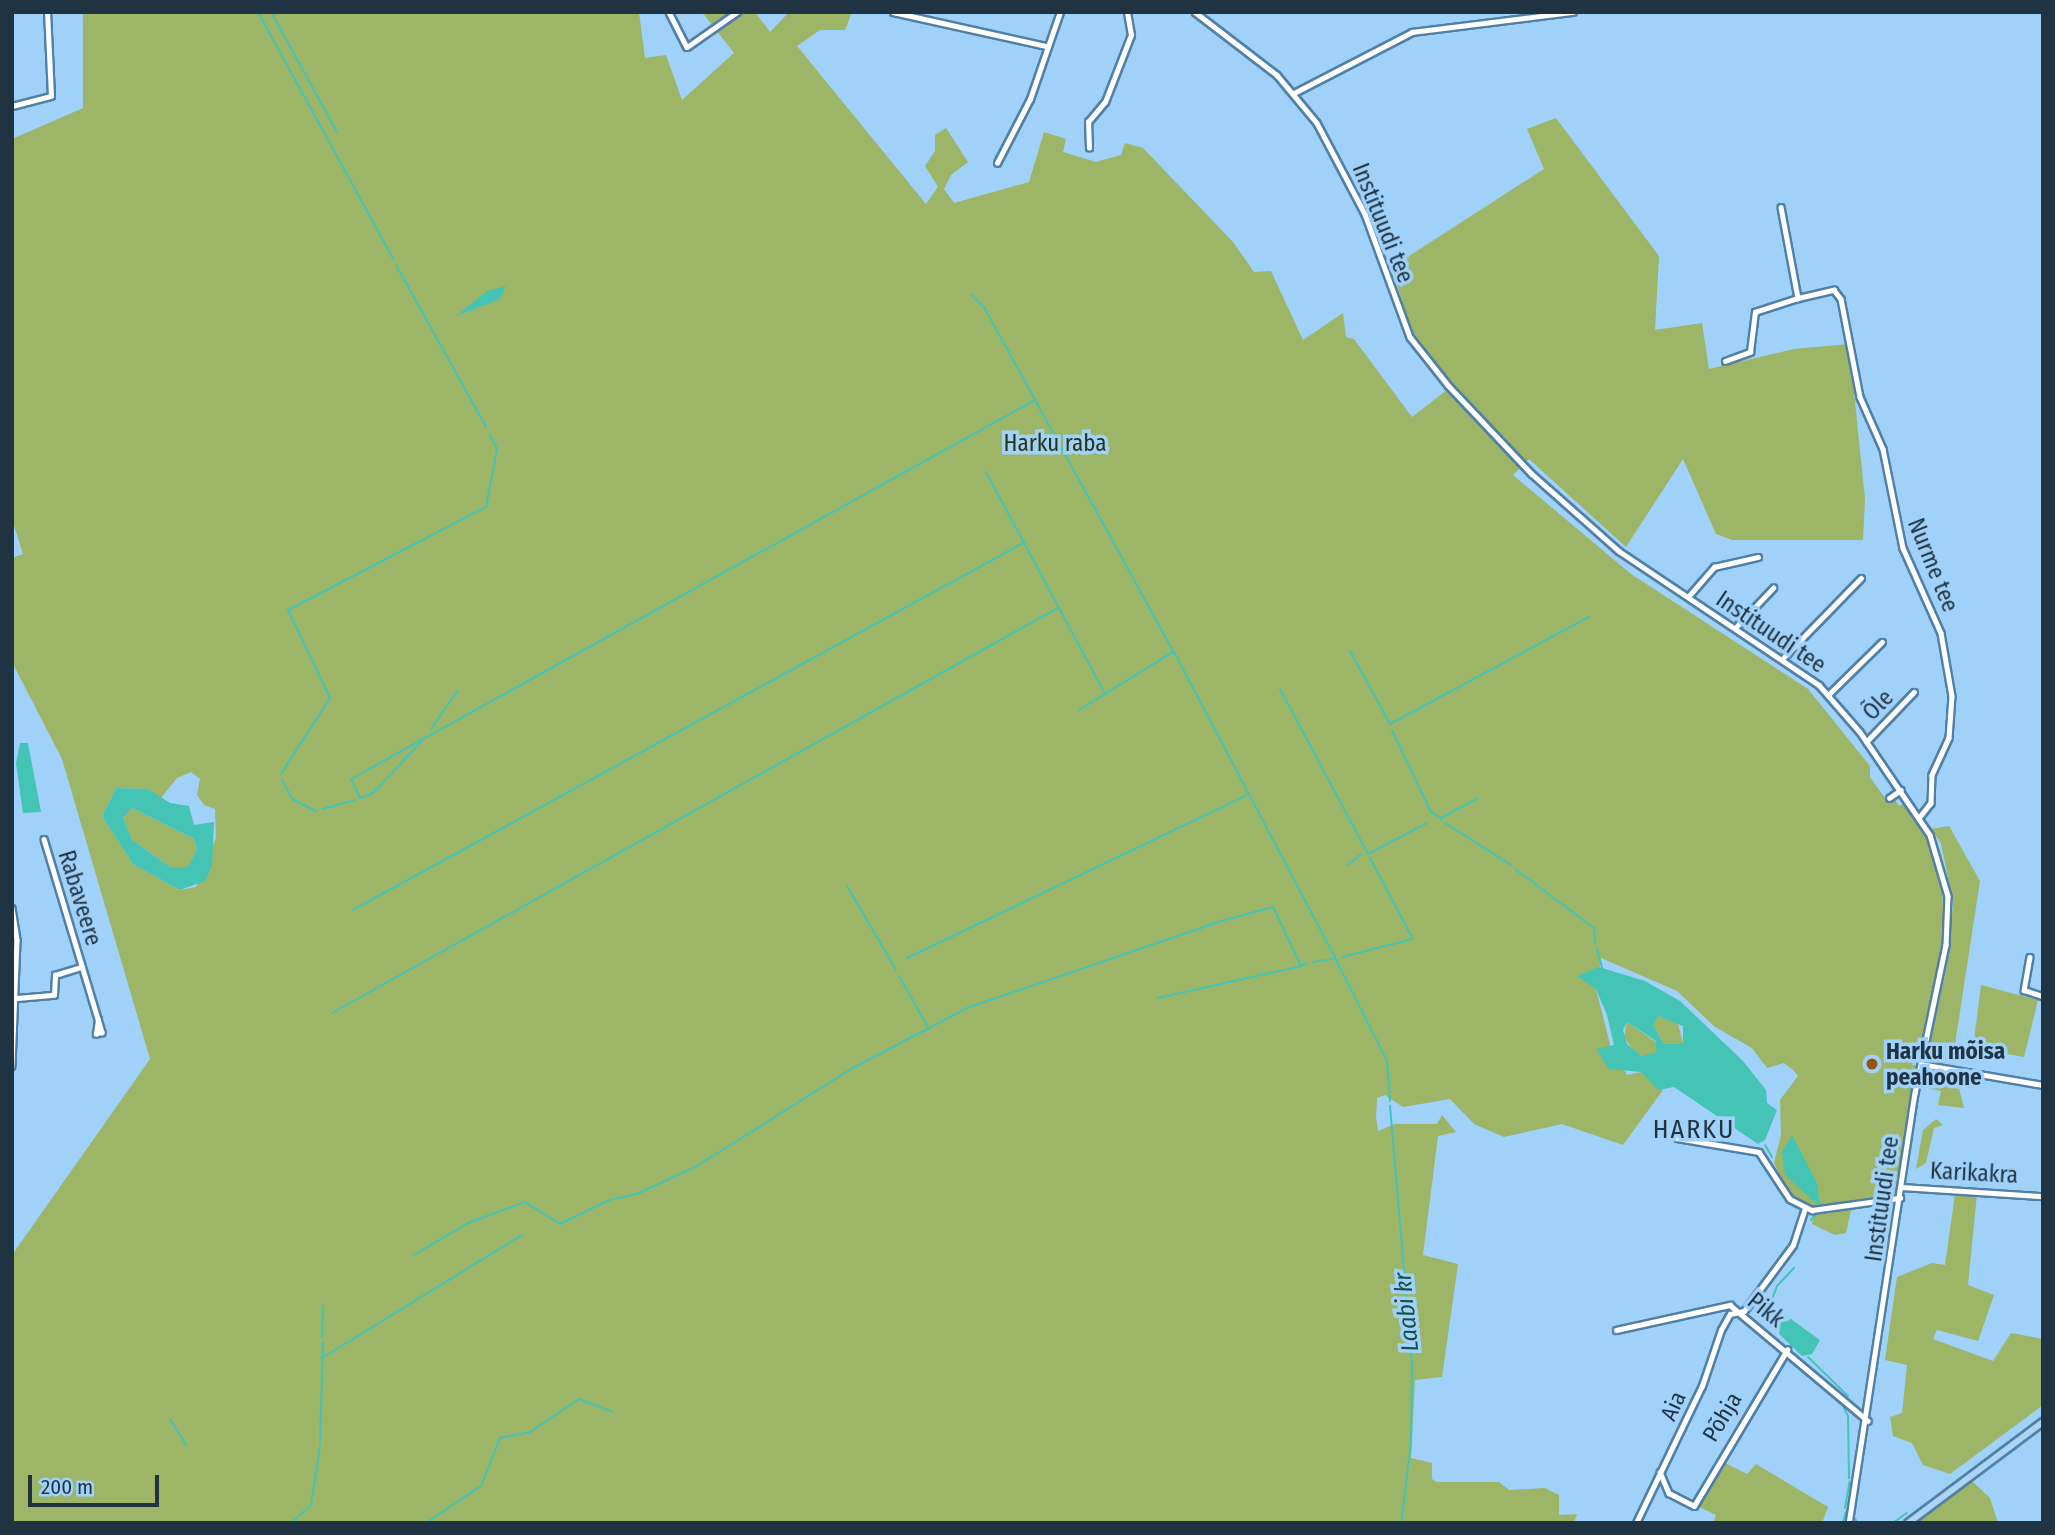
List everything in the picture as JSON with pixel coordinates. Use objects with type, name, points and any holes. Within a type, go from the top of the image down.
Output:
[{"type":"main road","points":[[1908,1523],[2043,1422]]},
{"type":"street","points":[[12,106],[51,96],[47,12]]},
{"type":"street","points":[[669,12],[687,47],[737,12]]},
{"type":"street","points":[[893,12],[1046,46]]},
{"type":"street","points":[[997,163],[1030,99],[1046,46],[1060,12]]},
{"type":"street","points":[[1089,148],[1088,122],[1105,102],[1131,35],[1127,12]]},
{"type":"street","name":"Instituudi tee","points":[[1195,12],[1255,55],[1294,93],[1354,188],[1415,346],[1577,516],[1688,597],[1784,657],[1829,694],[1920,817],[1942,866],[1949,919],[1921,1064],[1868,1421],[1849,1523]]},
{"type":"street","points":[[1294,93],[1412,32],[1573,12]]},
{"type":"street","points":[[1725,361],[1750,352],[1755,312],[1798,298],[1782,207]]},
{"type":"street","name":"Nurme tee","points":[[1798,298],[1829,290],[1841,299],[1860,397],[1886,460],[1903,548],[1937,622],[1948,676],[1949,738],[1932,775],[1931,803],[1920,817]]},
{"type":"street","points":[[1688,597],[1714,567],[1758,557]]},
{"type":"street","points":[[1784,657],[1861,578]]},
{"type":"street","points":[[1736,626],[1773,587]]},
{"type":"street","points":[[1829,694],[1882,642]]},
{"type":"street","name":"Õle","points":[[1866,742],[1914,692]]},
{"type":"street","points":[[1889,798],[1901,790]]},
{"type":"street","name":"Rabaveere","points":[[44,839],[98,1020]]},
{"type":"street","points":[[12,908],[17,998],[12,1066]]},
{"type":"street","points":[[2030,957],[2024,990],[2043,996]]},
{"type":"street","name":"Rabaveere","points":[[17,998],[54,995],[55,975],[82,967]]},
{"type":"street","points":[[1921,1064],[2043,1085]]},
{"type":"street","points":[[1677,1138],[1753,1149],[1769,1160],[1790,1199],[1805,1208],[1827,1212],[1847,1203],[1900,1198]]},
{"type":"street","name":"Karikakra","points":[[1902,1187],[2043,1196]]},
{"type":"street","points":[[1744,1311],[1793,1245],[1805,1208]]},
{"type":"street","name":"Pikk","points":[[1616,1330],[1730,1305],[1744,1311],[1868,1421]]},
{"type":"street","name":"Aia","points":[[1636,1523],[1702,1386],[1721,1330],[1732,1312],[1744,1311]]},
{"type":"street","name":"Põhja","points":[[1660,1470],[1669,1493],[1694,1506],[1787,1350]]},
{"type":"green space","name":"Harku raba","points":[[83,12],[639,12],[645,58],[666,55],[682,100],[734,53],[702,12],[755,12],[770,32],[789,12],[852,12],[845,30],[820,30],[797,46],[926,204],[938,187],[925,166],[935,151],[935,135],[946,128],[968,162],[951,175],[944,189],[954,203],[1029,182],[1044,132],[1066,139],[1063,152],[1096,162],[1121,155],[1125,143],[1143,148],[1233,242],[1254,272],[1271,271],[1303,340],[1343,313],[1346,337],[1354,339],[1412,417],[1452,386],[1410,328],[1392,267],[1544,169],[1527,129],[1556,118],[1659,256],[1655,330],[1702,323],[1709,369],[1794,349],[1849,344],[1865,499],[1863,540],[1732,540],[1716,534],[1683,459],[1626,547],[1529,459],[1513,475],[1631,574],[1808,689],[1870,766],[1870,777],[1887,801],[1893,797],[1899,806],[1905,803],[1925,833],[1942,883],[1944,939],[1929,1020],[1912,1065],[1917,1065],[1898,1193],[1852,1206],[1846,1233],[1835,1235],[1812,1224],[1814,1215],[1790,1195],[1774,1163],[1781,1135],[1780,1100],[1798,1076],[1784,1063],[1767,1068],[1752,1048],[1715,1027],[1677,991],[1601,958],[1596,989],[1611,1048],[1627,1075],[1641,1072],[1663,1090],[1623,1145],[1562,1124],[1504,1137],[1474,1124],[1450,1099],[1403,1107],[1385,1095],[1377,1098],[1376,1117],[1378,1131],[1395,1124],[1437,1124],[1442,1115],[1456,1132],[1438,1136],[1423,1255],[1458,1264],[1442,1377],[1415,1380],[1411,1458],[1432,1463],[1432,1479],[1437,1482],[1499,1482],[1509,1490],[1545,1488],[1559,1495],[1559,1515],[1577,1514],[1574,1523],[12,1523],[12,1255],[150,1059],[62,759],[12,662],[12,558],[23,554],[12,519],[12,139],[83,108]],"holes":[[[191,772],[200,779],[197,795],[204,805],[215,809],[216,838],[196,887],[180,890],[133,864],[102,816],[116,788],[148,789],[161,798],[177,778]]]},
{"type":"green space","points":[[132,808],[194,839],[197,850],[188,868],[172,868],[132,840],[123,818]]},
{"type":"green space","points":[[1949,826],[1980,881],[1955,1044],[1949,1061],[1936,1065],[1928,1062],[1927,1054],[1947,966],[1953,903],[1941,843],[1931,829]]},
{"type":"green space","points":[[1981,985],[2038,1000],[2024,1057],[1973,1048]]},
{"type":"green space","points":[[1657,1016],[1677,1020],[1683,1043],[1664,1044],[1653,1025]]},
{"type":"green space","points":[[1627,1022],[1656,1042],[1655,1053],[1646,1058],[1635,1053],[1624,1037]]},
{"type":"green space","points":[[1930,1073],[1956,1076],[1964,1108],[1938,1105],[1941,1091],[1931,1089]]},
{"type":"green space","points":[[1936,1119],[1943,1125],[1934,1128],[1926,1163],[1916,1169],[1923,1130]]},
{"type":"green space","points":[[1955,1194],[1977,1194],[1968,1285],[1994,1295],[1978,1341],[1937,1330],[1933,1339],[1993,1361],[2011,1333],[2043,1339],[2043,1405],[1950,1474],[1923,1465],[1912,1443],[1893,1436],[1890,1417],[1902,1413],[1907,1365],[1885,1360],[1897,1277],[1932,1263],[1945,1265]]},
{"type":"green space","points":[[1721,1461],[1747,1474],[1756,1464],[1828,1507],[1822,1523],[1713,1523],[1716,1515],[1697,1506]]},
{"type":"green space","points":[[1972,1481],[1990,1498],[1998,1523],[1917,1523]]},
{"type":"shaded area","points":[[506,286],[500,299],[456,316],[487,291]]},
{"type":"shaded area","points":[[20,743],[28,743],[41,812],[23,813],[16,763]]},
{"type":"shaded area","points":[[116,788],[148,789],[170,803],[189,806],[194,825],[214,822],[212,866],[205,881],[180,890],[133,864],[102,816]],"holes":[[[132,808],[194,839],[197,850],[188,867],[172,868],[132,840],[123,818]]]},
{"type":"shaded area","points":[[1599,967],[1645,981],[1680,1001],[1743,1061],[1766,1090],[1767,1103],[1777,1110],[1765,1140],[1758,1144],[1674,1087],[1658,1090],[1641,1072],[1609,1069],[1596,1049],[1614,1045],[1607,1015],[1596,989],[1577,976]],"holes":[[[1658,1016],[1683,1026],[1683,1043],[1664,1044],[1653,1025]],[[1627,1022],[1656,1041],[1655,1053],[1641,1056],[1627,1044],[1623,1030]]]},
{"type":"shaded area","points":[[1792,1135],[1817,1183],[1820,1207],[1785,1175],[1782,1152]]},
{"type":"shaded area","points":[[1770,1304],[1820,1340],[1812,1354],[1802,1356],[1773,1328],[1762,1314]]},
{"type":"waterway","points":[[258,12],[393,259]]},
{"type":"waterway","points":[[271,12],[337,132]]},
{"type":"waterway","points":[[396,265],[486,427]]},
{"type":"waterway","points":[[971,295],[984,307],[1174,652],[1335,958],[1387,1061],[1390,1101]]},
{"type":"waterway","points":[[360,798],[351,779],[1035,400]]},
{"type":"waterway","points":[[281,774],[330,698],[288,610],[486,507],[497,449],[490,435]]},
{"type":"waterway","points":[[986,472],[1104,692]]},
{"type":"waterway","points":[[353,910],[1023,543]]},
{"type":"waterway","points":[[332,1013],[1058,608]]},
{"type":"waterway","points":[[1350,651],[1390,724],[1589,617]]},
{"type":"waterway","points":[[1079,710],[1173,652]]},
{"type":"waterway","points":[[1280,689],[1368,854],[1427,823]]},
{"type":"waterway","points":[[431,729],[458,690]]},
{"type":"waterway","points":[[1392,730],[1431,812],[1442,819]]},
{"type":"waterway","points":[[360,798],[373,793],[422,741]]},
{"type":"waterway","points":[[282,780],[292,799],[316,811]]},
{"type":"waterway","points":[[907,958],[1247,795]]},
{"type":"waterway","points":[[1441,818],[1478,798]]},
{"type":"waterway","points":[[323,809],[355,800]]},
{"type":"waterway","points":[[1445,823],[1511,865]]},
{"type":"waterway","points":[[1348,865],[1361,854]]},
{"type":"waterway","points":[[1342,957],[1413,939],[1370,858]]},
{"type":"waterway","points":[[1515,869],[1594,928],[1595,944]]},
{"type":"waterway","points":[[847,886],[896,970]]},
{"type":"waterway","points":[[414,1255],[468,1223],[525,1202],[560,1224],[609,1200],[637,1194],[697,1166],[851,1069],[967,1008],[1221,921],[1273,907],[1301,966],[1307,963]]},
{"type":"waterway","points":[[1597,949],[1602,968]]},
{"type":"waterway","points":[[1313,962],[1333,959]]},
{"type":"waterway","points":[[1158,998],[1301,966]]},
{"type":"waterway","points":[[899,976],[929,1029]]},
{"type":"waterway","name":"Laabi kr","points":[[1390,1106],[1412,1361],[1411,1443],[1401,1523]]},
{"type":"waterway","points":[[1765,1145],[1772,1157]]},
{"type":"waterway","points":[[1811,1220],[1816,1213]]},
{"type":"waterway","points":[[322,1358],[522,1235]]},
{"type":"waterway","points":[[1769,1307],[1777,1286],[1794,1268]]},
{"type":"waterway","points":[[322,1338],[323,1306]]},
{"type":"waterway","points":[[320,1442],[323,1342]]},
{"type":"waterway","points":[[1808,1357],[1848,1396]]},
{"type":"waterway","points":[[426,1523],[481,1486],[500,1438],[530,1432],[579,1399],[613,1412]]},
{"type":"waterway","points":[[1842,1404],[1848,1416],[1849,1478]]},
{"type":"waterway","points":[[170,1419],[186,1445]]},
{"type":"waterway","points":[[291,1523],[311,1505],[320,1446]]},
{"type":"waterway","points":[[1845,1508],[1850,1481]]},
{"type":"waterway","points":[[1843,1523],[1846,1512]]},
{"type":"waterway","points":[[1893,1523],[1907,1513]]},
{"type":"waterway","points":[[1855,1518],[1857,1523]]},
{"type":"place","name":"Harku mõisa peahoone","points":[[1872,1064]]},
{"type":"district","name":"HARKU","points":[[1694,1130]]}]
